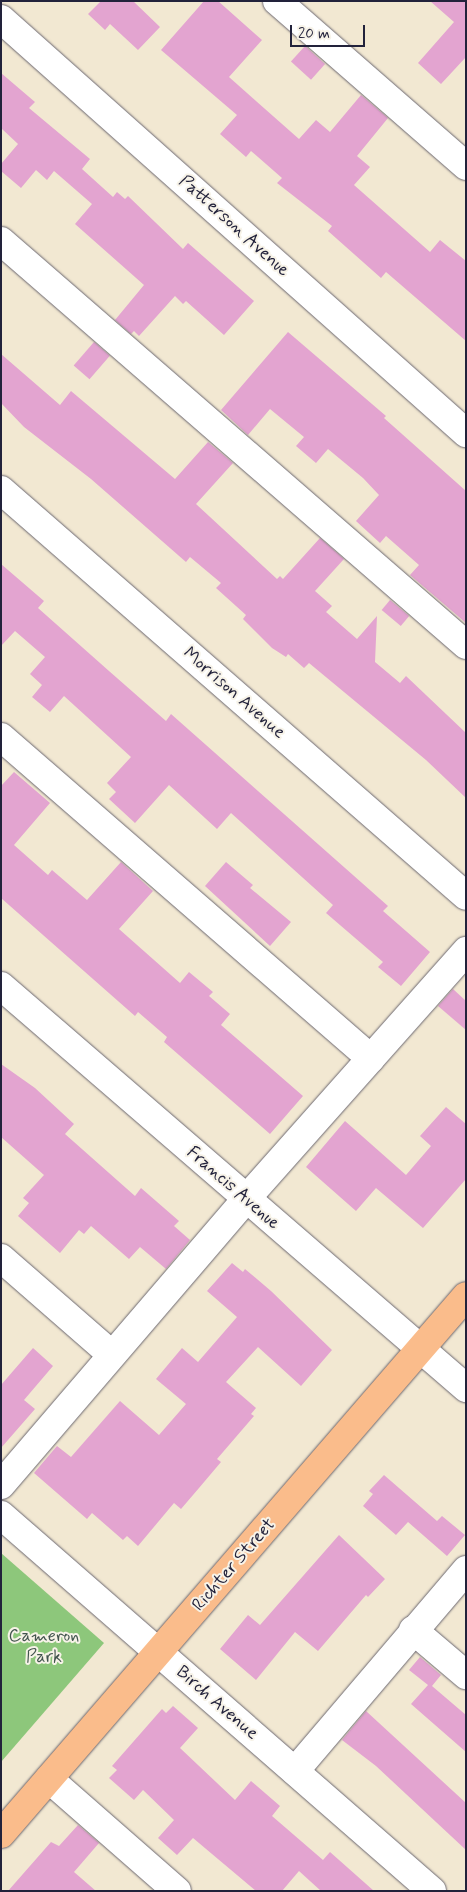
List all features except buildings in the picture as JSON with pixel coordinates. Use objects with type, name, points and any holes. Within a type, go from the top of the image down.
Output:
[{"type":"main road","name":"Richter Street","points":[[1,1834],[466,1296]]},
{"type":"street","points":[[276,1],[466,166]]},
{"type":"street","name":"Patterson Avenue","points":[[1,19],[466,433]]},
{"type":"street","points":[[1,241],[466,645]]},
{"type":"street","name":"Morrison Avenue","points":[[1,490],[466,896]]},
{"type":"street","points":[[1,737],[371,1059]]},
{"type":"street","points":[[1,1485],[246,1199],[466,951]]},
{"type":"street","name":"Francis Avenue","points":[[1,986],[466,1388]]},
{"type":"street","points":[[1,1258],[112,1355]]},
{"type":"street","name":"Birch Avenue","points":[[1,1516],[432,1891]]},
{"type":"street","points":[[295,1771],[466,1570]]},
{"type":"street","points":[[413,1630],[466,1675]]},
{"type":"street","points":[[49,1779],[177,1891]]},
{"type":"green space","name":"Cameron Park","points":[[1,1553],[104,1643],[1,1762]]}]
